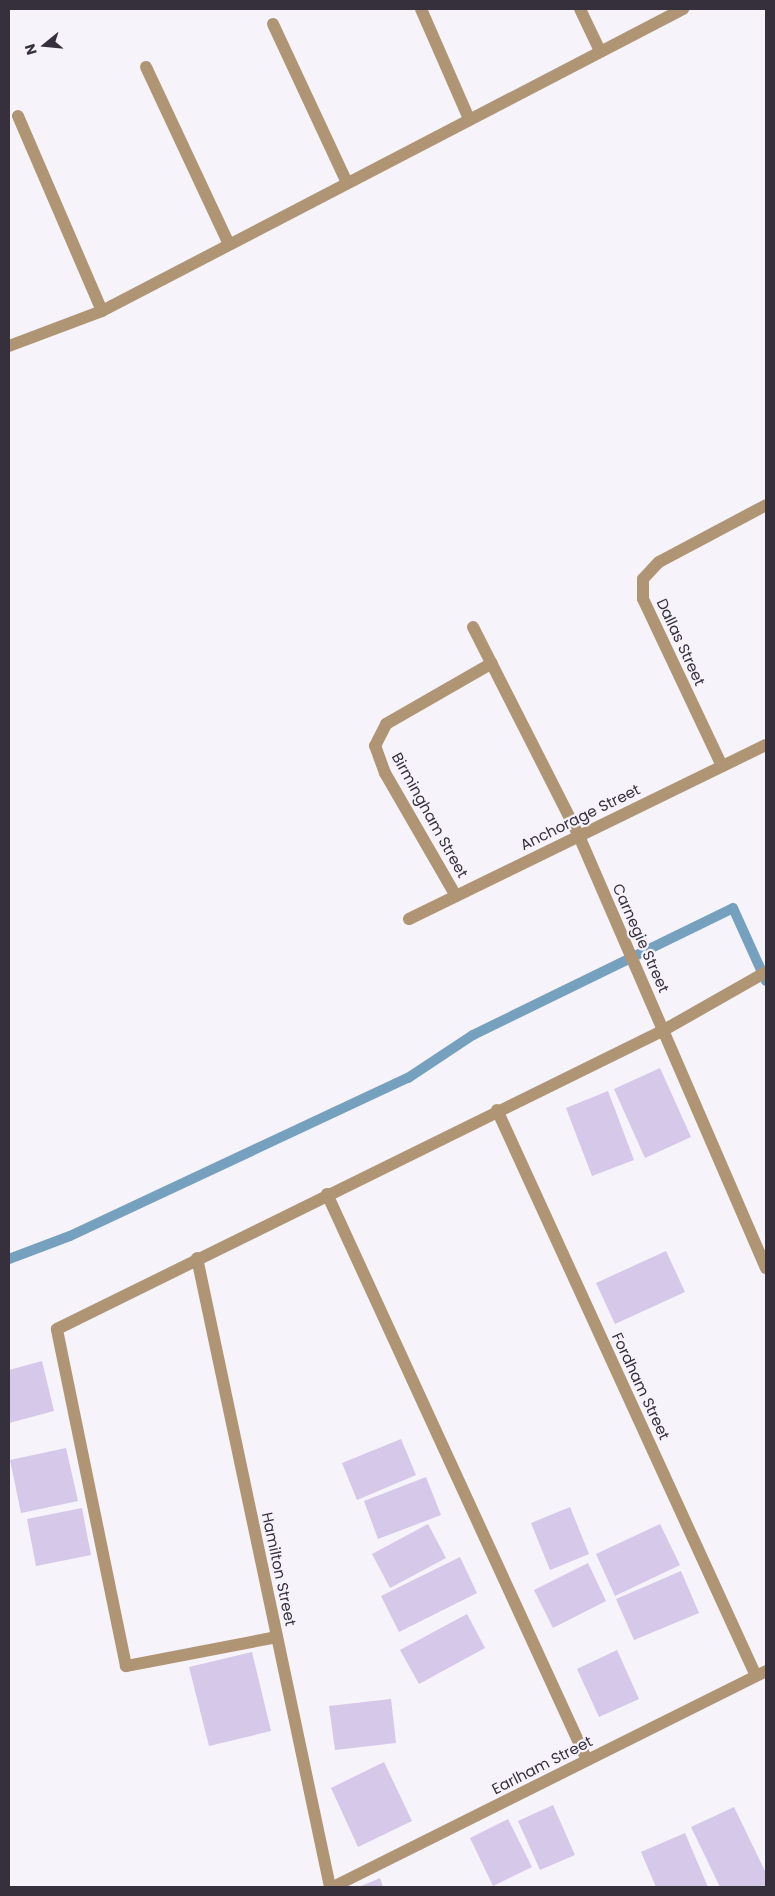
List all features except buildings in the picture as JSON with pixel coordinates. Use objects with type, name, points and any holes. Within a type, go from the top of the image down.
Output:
[{"type":"street","points":[[421,9],[469,119]]},
{"type":"street","points":[[580,9],[600,51]]},
{"type":"street","points":[[9,346],[102,311],[683,9]]},
{"type":"street","points":[[273,24],[347,183]]},
{"type":"street","points":[[146,67],[229,244]]},
{"type":"street","points":[[18,116],[102,311]]},
{"type":"street","name":"Dallas Street","points":[[722,766],[643,599],[643,579],[659,562],[765,509]]},
{"type":"street","name":"Carnegie Street","points":[[474,627],[579,836],[766,1268]]},
{"type":"street","name":"Birmingham Street","points":[[456,896],[385,773],[375,746],[386,724],[492,663]]},
{"type":"street","name":"Anchorage Street","points":[[409,919],[766,744]]},
{"type":"street","points":[[277,1637],[126,1666],[57,1329],[497,1110],[664,1030],[766,972]]},
{"type":"street","name":"Fordham Street","points":[[497,1110],[761,1673]]},
{"type":"street","points":[[328,1194],[587,1760]]},
{"type":"street","name":"Hamilton Street","points":[[197,1258],[331,1887]]},
{"type":"street","name":"Earlham Street","points":[[331,1887],[761,1673]]},
{"type":"waterway","points":[[9,1259],[70,1236],[408,1078],[473,1035],[733,908],[766,981]]}]
